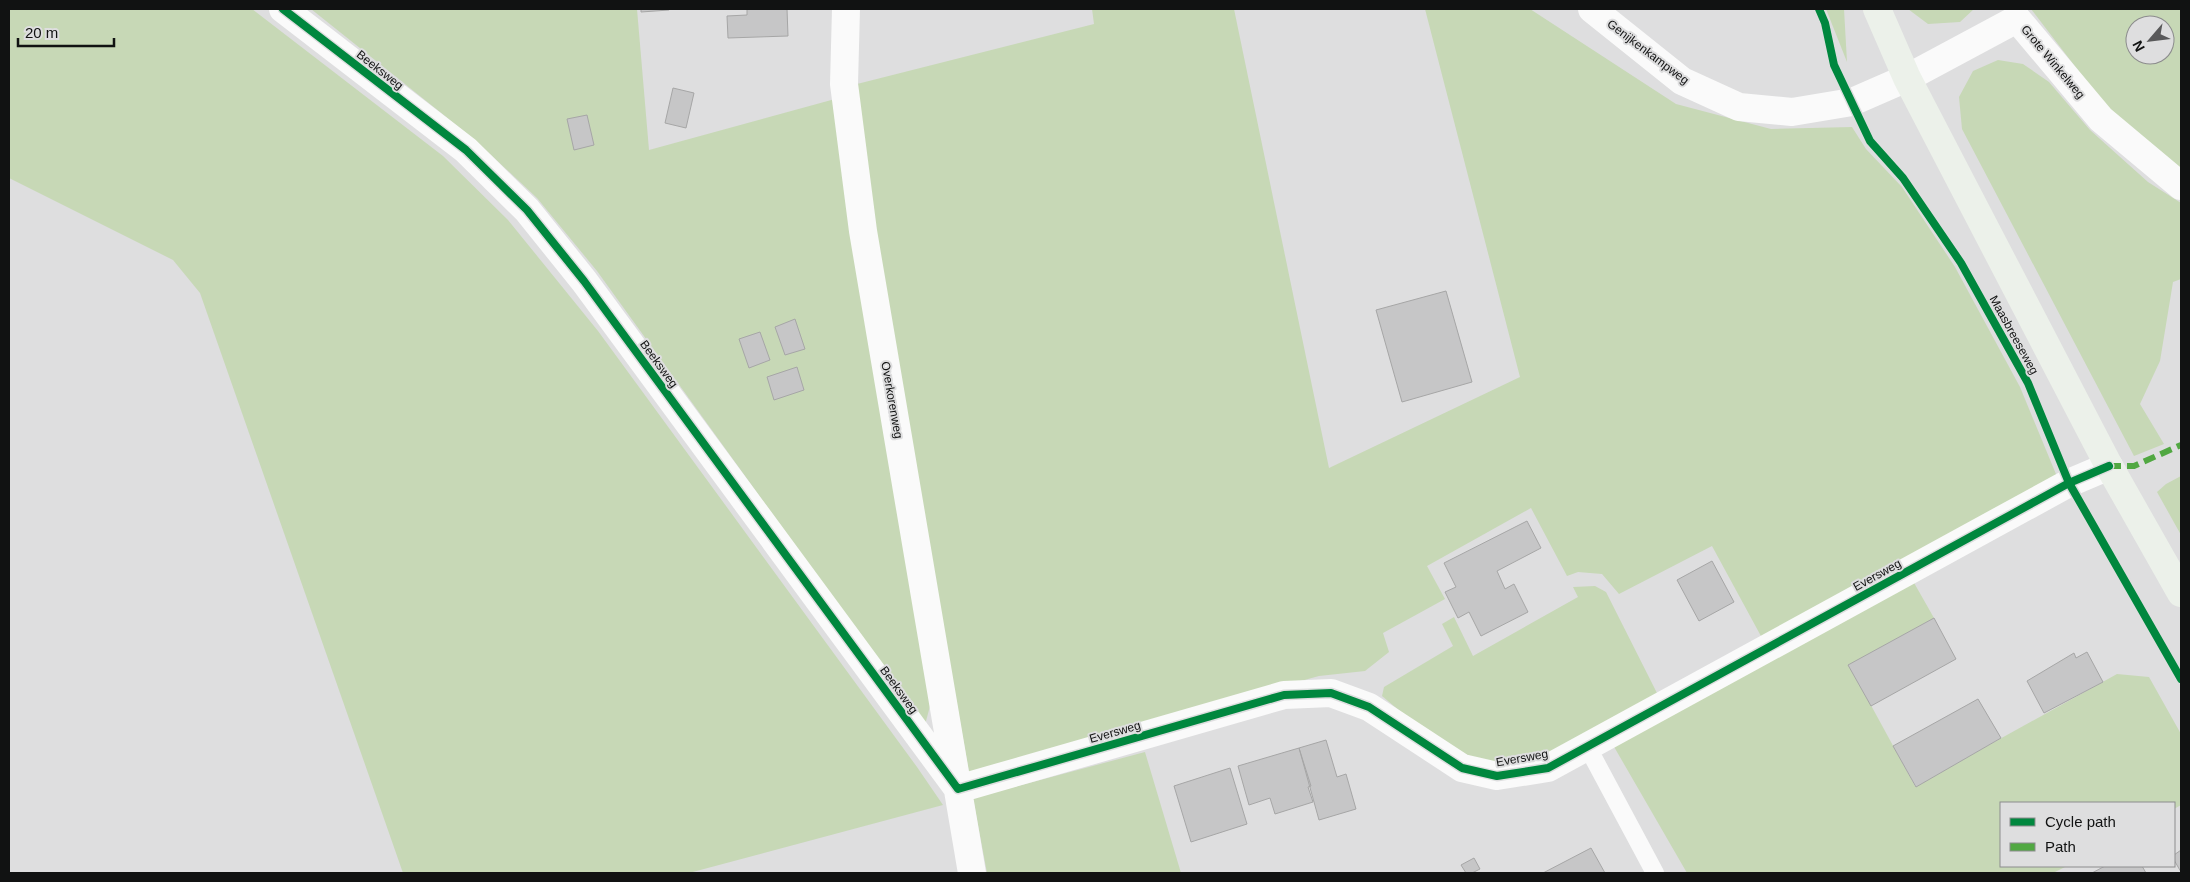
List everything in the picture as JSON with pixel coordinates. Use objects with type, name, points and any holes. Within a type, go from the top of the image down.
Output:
[{"type":"main road","name":"Maasbreeseweg","points":[[1877,9],[1907,78],[2109,466],[2181,593]]},
{"type":"street","name":"Beeksweg","points":[[283,9],[466,150],[527,210],[584,281],[958,789]]},
{"type":"street","name":"Overkorenweg","points":[[846,9],[844,84],[863,231],[972,873]]},
{"type":"street","name":"Genijkenkampweg","points":[[1592,9],[1682,81],[1739,107],[1792,112],[1852,102],[1907,78]]},
{"type":"street","name":"Grote Winkelweg","points":[[1907,78],[2014,14],[2101,119],[2181,186]]},
{"type":"street","name":"Eversweg","points":[[958,789],[1284,695],[1331,693],[1369,707],[1462,768],[1497,776],[1548,768],[2060,488],[2109,466]]},
{"type":"lane","points":[[1587,746],[1655,873]]},
{"type":"green space","points":[[9,9],[252,9],[443,156],[508,220],[598,331],[943,805],[689,873],[403,873],[200,293],[173,260],[9,178]]},
{"type":"green space","points":[[311,9],[637,9],[649,150],[835,99],[930,706],[925,725],[597,271],[537,198],[475,140]]},
{"type":"green space","points":[[1092,9],[1234,9],[1329,468],[1520,377],[1425,9],[1530,9],[1676,104],[1771,129],[1852,127],[1866,149],[1902,187],[1955,267],[2020,387],[2058,479],[1762,638],[1712,546],[1619,594],[1602,574],[1578,572],[1567,576],[1531,508],[1427,566],[1445,599],[1383,633],[1389,652],[1365,671],[1319,676],[969,772],[873,231],[857,84],[1094,24]]},
{"type":"green space","points":[[1826,9],[1844,9],[1847,62]]},
{"type":"green space","points":[[1908,9],[1974,9],[1960,22],[1928,24]]},
{"type":"green space","points":[[2031,9],[2181,9],[2181,171],[2110,112]]},
{"type":"green space","points":[[1998,60],[2023,64],[2049,82],[2090,130],[2148,182],[2181,203],[2181,279],[2173,282],[2160,361],[2140,404],[2164,444],[2134,456],[1962,129],[1959,97],[1973,71]]},
{"type":"green space","points":[[2181,476],[2181,535],[2157,492],[2166,484]]},
{"type":"green space","points":[[1913,581],[1934,618],[1849,665],[1915,786],[2117,674],[2149,677],[2181,734],[2181,805],[2175,808],[2175,802],[2000,802],[2000,867],[2065,867],[2053,873],[1687,873],[1613,745]]},
{"type":"green space","points":[[1595,586],[1606,592],[1660,699],[1524,764],[1504,765],[1485,761],[1447,745],[1412,721],[1382,696],[1384,687],[1453,646],[1442,624],[1454,617],[1473,656],[1578,597],[1573,587]]},
{"type":"green space","points":[[1145,752],[1181,873],[987,873],[973,798]]},
{"type":"building","points":[[641,9],[669,9],[669,10],[641,12]]},
{"type":"building","points":[[747,9],[787,9],[788,36],[728,38],[727,16],[747,15]]},
{"type":"building","points":[[673,88],[694,93],[686,128],[665,123]]},
{"type":"building","points":[[587,115],[594,145],[574,150],[567,119]]},
{"type":"building","points":[[1446,291],[1472,382],[1402,402],[1376,310]]},
{"type":"building","points":[[795,319],[805,349],[785,355],[775,327]]},
{"type":"building","points":[[760,332],[770,360],[749,368],[739,339]]},
{"type":"building","points":[[797,367],[804,390],[774,400],[767,377]]},
{"type":"building","points":[[1527,521],[1541,548],[1497,571],[1505,589],[1514,584],[1528,612],[1481,636],[1469,612],[1458,618],[1445,592],[1456,587],[1444,563]]},
{"type":"building","points":[[1712,561],[1734,602],[1699,621],[1677,580]]},
{"type":"building","points":[[1934,618],[1956,659],[1871,706],[1848,665]]},
{"type":"building","points":[[2087,652],[2103,682],[2044,713],[2027,681],[2074,653],[2076,658]]},
{"type":"building","points":[[1978,699],[2001,738],[1916,787],[1893,746]]},
{"type":"building","points":[[1326,740],[1337,777],[1346,774],[1356,809],[1319,820],[1299,748]]},
{"type":"building","points":[[1299,748],[1311,786],[1308,787],[1313,802],[1275,814],[1270,798],[1249,805],[1238,766]]},
{"type":"building","points":[[1230,768],[1247,824],[1191,842],[1174,786]]},
{"type":"building","points":[[1591,848],[1605,873],[1543,873]]},
{"type":"building","points":[[2181,850],[2181,872],[2175,862],[2175,854]]},
{"type":"building","points":[[1474,858],[1480,869],[1472,873],[1466,873],[1461,865]]},
{"type":"building","points":[[2103,867],[2143,867],[2146,873],[2092,873]]},
{"type":"marked path","points":[[2109,466],[2134,466],[2181,445]]},
{"type":"cycle path","points":[[283,9],[466,150],[527,210],[584,281],[958,789],[1284,695],[1331,693],[1369,707],[1462,768],[1497,776],[1548,768],[2069,483],[2109,466]]},
{"type":"cycle path","points":[[1819,9],[1825,23],[1834,65],[1870,141],[1903,178],[1961,263],[2028,383],[2069,483],[2181,679]]}]
